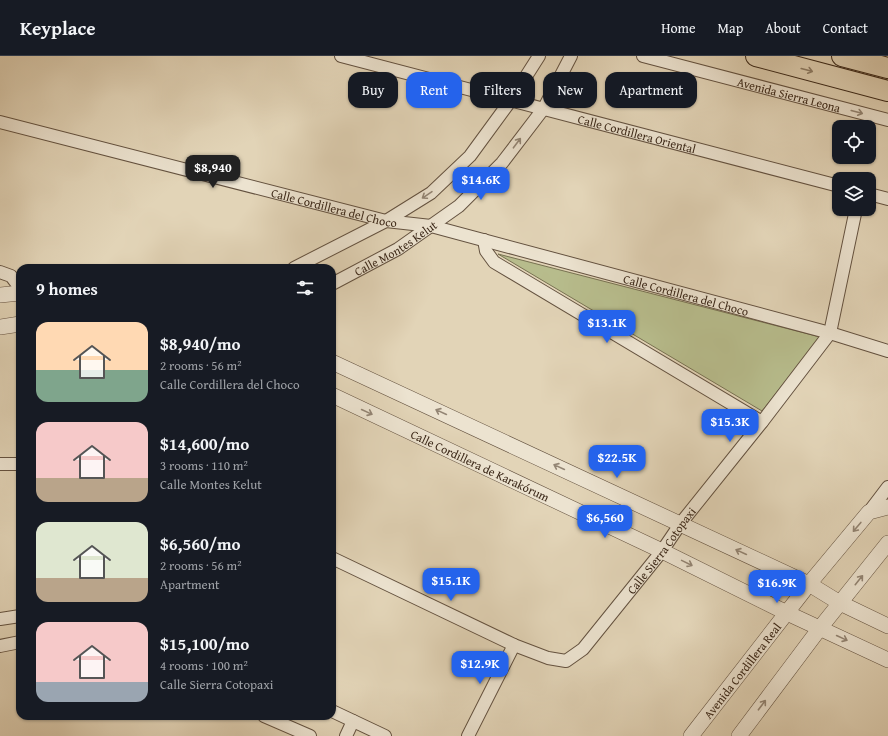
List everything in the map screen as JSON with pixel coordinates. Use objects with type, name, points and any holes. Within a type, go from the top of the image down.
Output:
[{"type":"highway","points":[[756,56],[888,91]]},
{"type":"highway","points":[[842,56],[888,68]]},
{"type":"street","name":"Calle Cordillera Oriental","points":[[341,56],[470,89]]},
{"type":"street","points":[[529,72],[539,56]]},
{"type":"street","name":"Calle Montes Kelut","points":[[563,72],[571,56]]},
{"type":"street","name":"Avenida Sierra Leona","points":[[643,56],[888,120]]},
{"type":"street","points":[[302,264],[386,221],[431,193],[470,156],[505,108]]},
{"type":"street","name":"Calle Cordillera Oriental","points":[[544,108],[832,184]]},
{"type":"street","name":"Calle Montes Kelut","points":[[336,282],[398,249],[460,206],[502,163],[544,108]]},
{"type":"street","name":"Calle Cordillera del Choco","points":[[0,122],[386,221],[431,226],[830,333],[888,351]]},
{"type":"street","points":[[876,196],[888,199]]},
{"type":"street","name":"Calle Sierra Cotopaxi","points":[[336,560],[514,645],[548,658],[566,661],[583,649],[662,551],[681,523],[762,422],[830,333],[855,216]]},
{"type":"street","points":[[484,240],[486,251],[494,262],[762,422]]},
{"type":"street","points":[[0,272],[11,276],[16,283]]},
{"type":"street","points":[[0,295],[16,293]]},
{"type":"street","points":[[0,327],[16,325]]},
{"type":"street","points":[[336,364],[681,523],[809,584],[840,603],[888,626]]},
{"type":"street","name":"Calle Cordillera de Karakórum","points":[[336,397],[888,660]]},
{"type":"street","points":[[0,464],[16,464]]},
{"type":"street","name":"Avenida Cordillera Real","points":[[691,736],[809,584],[888,487]]},
{"type":"street","points":[[869,512],[888,506]]},
{"type":"street","points":[[739,736],[820,628],[888,543]]},
{"type":"street","points":[[0,619],[16,617]]},
{"type":"street","points":[[0,646],[16,643]]},
{"type":"street","points":[[468,736],[514,645]]},
{"type":"street","points":[[336,713],[385,736]]},
{"type":"street","points":[[273,720],[310,736]]},
{"type":"street","points":[[346,736],[354,721]]},
{"type":"green space","points":[[498,254],[820,337],[762,411]]}]
